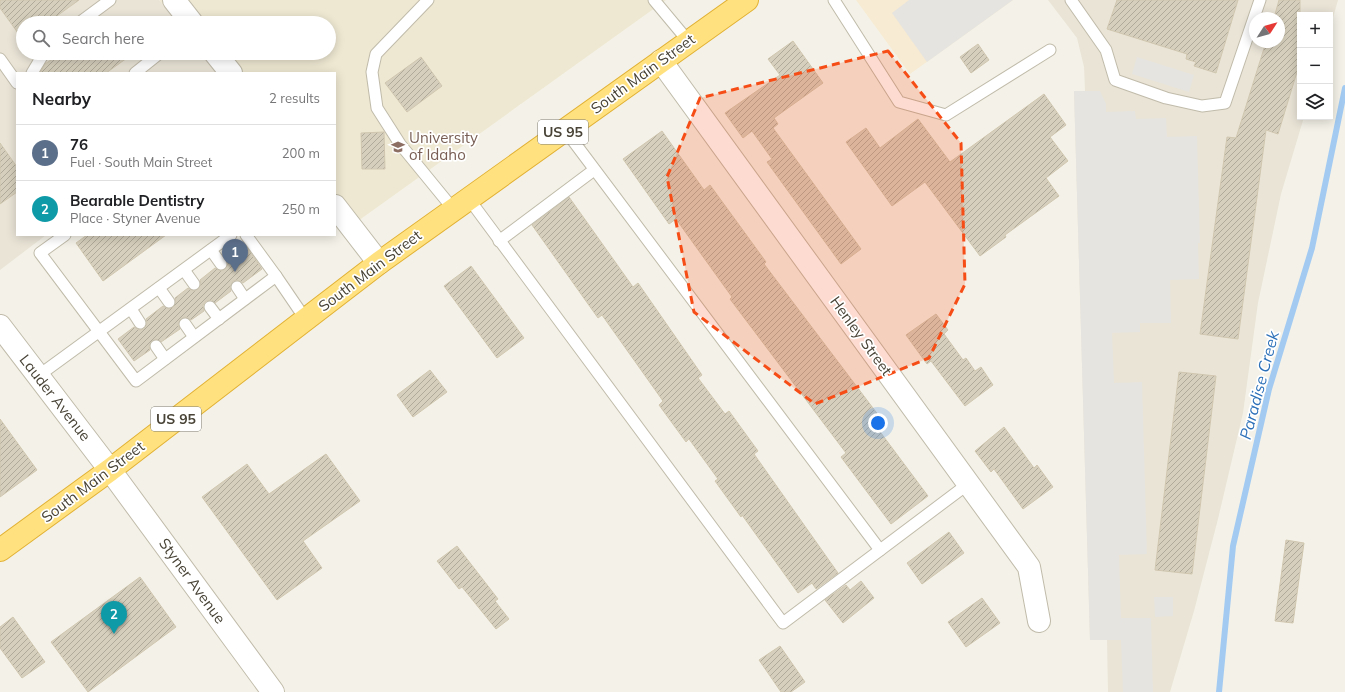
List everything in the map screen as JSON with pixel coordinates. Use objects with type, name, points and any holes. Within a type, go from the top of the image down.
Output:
[{"type":"highway","name":"South Main Street","points":[[0,550],[110,470],[379,263],[747,0]]},
{"type":"street","points":[[174,0],[187,16]]},
{"type":"street","points":[[221,60],[230,72]]},
{"type":"street","name":"Henley Street","points":[[661,61],[1029,567],[1039,621]]},
{"type":"street","points":[[336,207],[379,263]]},
{"type":"street","name":"Lauder Avenue","points":[[0,326],[110,470]]},
{"type":"street","name":"Styner Avenue","points":[[110,470],[273,692]]},
{"type":"lane","points":[[88,16],[110,0]]},
{"type":"lane","points":[[428,0],[376,54],[372,72],[377,108],[400,144],[499,241],[783,624],[968,484]]},
{"type":"lane","points":[[654,0],[689,42]]},
{"type":"lane","points":[[834,0],[899,102],[946,115],[1050,50]]},
{"type":"lane","points":[[1071,0],[1106,50],[1115,80],[1166,98],[1202,106],[1225,103],[1260,0]]},
{"type":"lane","points":[[0,60],[16,82]]},
{"type":"lane","points":[[33,72],[40,60]]},
{"type":"lane","points":[[136,72],[151,60]]},
{"type":"lane","points":[[565,130],[880,550]]},
{"type":"lane","points":[[499,241],[594,170]]},
{"type":"lane","points":[[64,236],[40,253],[136,381],[276,276]]},
{"type":"lane","points":[[38,376],[230,236]]},
{"type":"lane","points":[[247,236],[306,320]]},
{"type":"lane","points":[[211,250],[221,264]]},
{"type":"lane","points":[[184,270],[194,284]]},
{"type":"lane","points":[[237,287],[245,299]]},
{"type":"lane","points":[[159,288],[169,302]]},
{"type":"lane","points":[[210,307],[219,319]]},
{"type":"lane","points":[[131,309],[140,323]]},
{"type":"lane","points":[[185,324],[194,337]]},
{"type":"lane","points":[[156,346],[165,359]]},
{"type":"highlighted area","points":[[888,51],[961,143],[965,284],[929,358],[815,404],[694,312],[667,177],[700,98]]},
{"type":"shaded area","points":[[0,0],[159,0],[172,16],[16,16],[16,60],[207,60],[216,72],[16,72],[16,236],[45,236],[0,270]]},
{"type":"shaded area","name":"University of Idaho","points":[[159,0],[666,0],[344,231],[336,221],[336,72],[216,72],[207,60],[336,60],[336,16],[172,16]]},
{"type":"shaded area","points":[[856,0],[1013,0],[910,74]]},
{"type":"shaded area","points":[[909,0],[1013,0],[927,62],[892,13]]},
{"type":"shaded area","points":[[1048,0],[1338,0],[1333,18],[1333,12],[1297,12],[1297,120],[1303,120],[1281,194],[1258,303],[1243,413],[1194,611],[1170,692],[1108,692],[1107,640],[1090,640],[1074,91],[1085,91],[1084,67],[1077,38]]},
{"type":"shaded area","points":[[1137,57],[1194,75],[1189,92],[1132,74]]},
{"type":"shaded area","points":[[1074,91],[1100,91],[1106,104],[1106,112],[1135,111],[1136,119],[1166,118],[1167,137],[1197,136],[1200,243],[1198,243],[1199,279],[1170,280],[1171,323],[1140,323],[1140,332],[1112,333],[1114,383],[1142,382],[1147,554],[1119,555],[1121,618],[1151,618],[1153,692],[1123,692],[1121,640],[1090,640]]},
{"type":"shaded area","points":[[1154,597],[1173,597],[1173,616],[1155,617]]},
{"type":"building","points":[[0,0],[79,0],[57,16],[16,16],[16,30],[0,8]]},
{"type":"building","points":[[1117,0],[1238,0],[1216,73],[1194,66],[1196,62],[1186,59],[1187,54],[1107,29]]},
{"type":"building","points":[[1279,0],[1300,0],[1300,12],[1297,12],[1297,72],[1278,134],[1266,130],[1238,339],[1200,334],[1227,137],[1236,138],[1264,48],[1285,48],[1285,12],[1276,12]]},
{"type":"building","points":[[793,41],[823,83],[774,118],[778,124],[773,128],[861,249],[841,264],[767,162],[772,159],[752,131],[743,138],[725,113],[780,75],[768,59]]},
{"type":"building","points":[[978,44],[989,60],[971,73],[960,57]]},
{"type":"building","points":[[421,57],[442,86],[407,112],[385,83]]},
{"type":"building","points":[[51,60],[124,60],[107,72],[41,72],[45,64]]},
{"type":"building","points":[[1044,94],[1066,125],[1050,137],[1068,161],[1046,178],[1059,196],[1005,235],[1006,237],[980,256],[925,182],[892,206],[846,142],[866,128],[880,148],[918,119],[950,162]]},
{"type":"building","points":[[662,131],[704,190],[710,185],[766,262],[764,264],[879,416],[872,421],[928,496],[891,524],[841,457],[846,453],[730,299],[732,297],[676,219],[669,224],[623,159]]},
{"type":"building","points":[[384,132],[385,169],[362,169],[361,133]]},
{"type":"building","points":[[0,143],[16,166],[16,193],[0,204]]},
{"type":"building","points":[[569,197],[633,287],[638,283],[702,375],[698,378],[725,414],[729,411],[758,451],[754,454],[838,573],[816,589],[812,583],[798,593],[742,515],[741,517],[715,481],[718,479],[689,439],[686,442],[659,405],[663,401],[602,315],[598,318],[532,225]]},
{"type":"building","points":[[86,236],[165,236],[103,281],[76,243]]},
{"type":"building","points":[[246,246],[262,269],[243,283],[237,280],[233,281],[230,287],[231,291],[215,303],[212,300],[206,301],[203,305],[204,311],[191,320],[185,317],[181,319],[178,324],[180,329],[161,342],[156,339],[152,341],[149,346],[150,350],[134,361],[118,339],[134,327],[140,330],[144,329],[147,323],[146,319],[163,306],[169,309],[173,307],[176,302],[175,298],[188,288],[194,291],[198,289],[201,284],[200,280],[215,268],[221,271],[225,269],[228,264],[227,260]]},
{"type":"building","points":[[471,266],[524,338],[497,358],[444,286]]},
{"type":"building","points":[[936,314],[948,330],[944,334],[963,360],[966,358],[975,371],[981,367],[993,385],[965,406],[931,361],[927,364],[906,335]]},
{"type":"building","points":[[430,370],[447,392],[413,417],[397,395]]},
{"type":"building","points":[[1179,372],[1216,376],[1192,574],[1155,570]]},
{"type":"building","points":[[0,419],[37,470],[0,497]]},
{"type":"building","points":[[1004,427],[1034,468],[1037,465],[1053,487],[1023,509],[994,469],[991,472],[975,451]]},
{"type":"building","points":[[326,454],[360,501],[303,541],[322,568],[277,600],[202,497],[247,464],[269,494]]},
{"type":"building","points":[[949,532],[964,553],[922,584],[907,563]]},
{"type":"building","points":[[1286,540],[1304,543],[1293,623],[1275,621]]},
{"type":"building","points":[[457,546],[498,599],[495,601],[509,619],[496,629],[462,587],[459,589],[437,561]]},
{"type":"building","points":[[140,577],[176,627],[88,692],[51,642]]},
{"type":"building","points":[[861,581],[874,598],[843,623],[825,600],[846,585],[850,590]]},
{"type":"building","points":[[982,598],[1000,623],[966,647],[948,622]]},
{"type":"building","points":[[13,617],[45,662],[22,678],[0,648],[0,627]]},
{"type":"building","points":[[780,646],[805,682],[791,692],[781,692],[759,660]]},
{"type":"waterway","name":"Paradise Creek","points":[[1219,692],[1233,546],[1269,389],[1312,248],[1345,88]]},
{"type":"place","name":"University of Idaho","points":[[398,147]]},
{"type":"place","name":"76","points":[[235,272]]},
{"type":"place","name":"Bearable Dentistry","points":[[114,634]]}]
